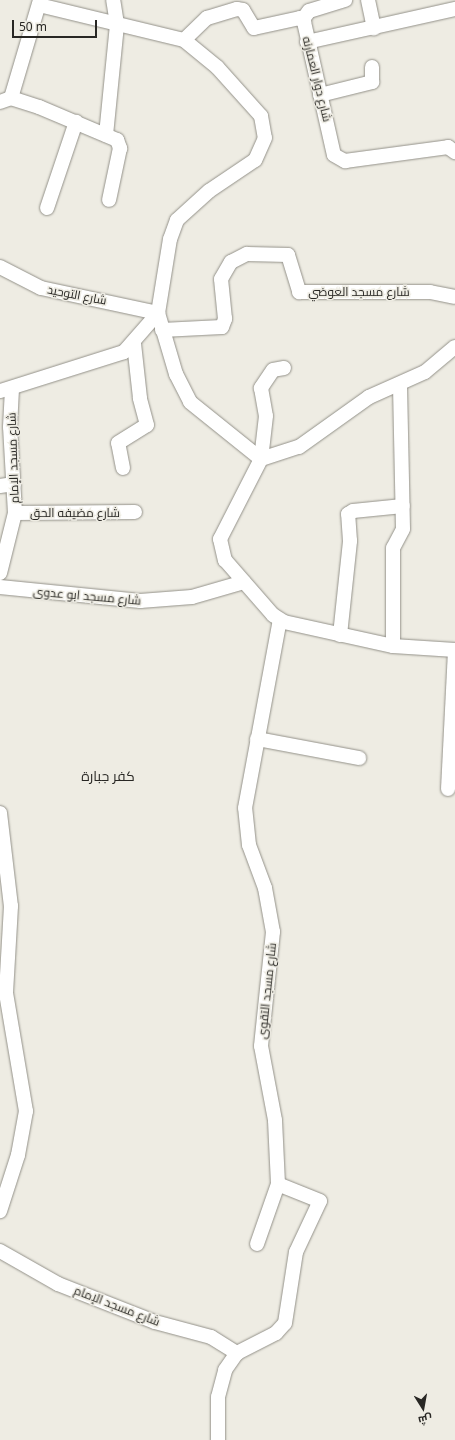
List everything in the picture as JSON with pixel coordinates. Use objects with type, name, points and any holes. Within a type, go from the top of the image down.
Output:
[{"type":"street","points":[[106,135],[117,24],[113,0]]},
{"type":"street","points":[[303,19],[309,11],[345,0]]},
{"type":"street","points":[[368,0],[374,28]]},
{"type":"street","points":[[109,200],[120,148],[117,140],[76,122],[5,100],[39,3],[184,40],[239,88],[261,116],[265,138],[255,160],[209,191],[177,220],[170,239],[158,313],[176,374],[190,402],[261,459]]},
{"type":"street","points":[[307,42],[374,28],[455,8]]},
{"type":"street","name":"شارع دوار العمارنه","points":[[184,40],[207,18],[237,9],[243,10],[254,28],[303,19],[307,42],[334,155],[339,159],[448,147],[455,152]]},
{"type":"street","points":[[320,95],[372,82],[372,67]]},
{"type":"street","points":[[47,208],[76,122]]},
{"type":"street","name":"شارع مسجد العوضي","points":[[162,330],[222,327],[225,319],[221,279],[231,262],[247,254],[288,255],[299,292],[430,292],[455,297]]},
{"type":"street","name":"شارع التوحيد","points":[[0,267],[41,288],[158,313]]},
{"type":"street","points":[[6,390],[114,356],[134,344],[158,313]]},
{"type":"street","points":[[123,468],[118,444],[147,425],[140,398],[134,344]]},
{"type":"street","points":[[261,459],[299,447],[369,397],[425,372],[455,347]]},
{"type":"street","points":[[284,368],[273,370],[261,388],[266,416],[261,459],[220,539],[221,554],[244,582],[280,620],[393,646],[455,651],[448,789]]},
{"type":"street","points":[[393,646],[393,548],[403,534],[400,384]]},
{"type":"street","name":"شارع مسجد الإمام","points":[[0,573],[15,513],[7,485],[10,427],[6,390]]},
{"type":"street","points":[[340,635],[350,541],[348,514],[353,511],[403,506]]},
{"type":"street","name":"شارع مضيفه الحق","points":[[15,513],[135,512]]},
{"type":"street","name":"شارع مسجد ابو عدوى","points":[[0,587],[140,601],[192,597],[244,582]]},
{"type":"street","name":"شارع مسجد التقوى","points":[[257,1244],[278,1184],[275,1120],[261,1046],[273,932],[265,888],[249,845],[245,820],[257,739],[280,620]]},
{"type":"street","points":[[257,739],[359,758]]},
{"type":"street","points":[[0,813],[11,906],[6,993],[26,1111],[18,1155],[0,1211]]},
{"type":"street","points":[[218,1440],[221,1381],[237,1353],[276,1333],[285,1323],[292,1264],[320,1201],[278,1184]]},
{"type":"street","name":"شارع مسجد الإمام","points":[[0,1251],[58,1284],[155,1322],[211,1337],[237,1353]]},
{"type":"district","name":"كفر جبارة","points":[[108,776]]}]
